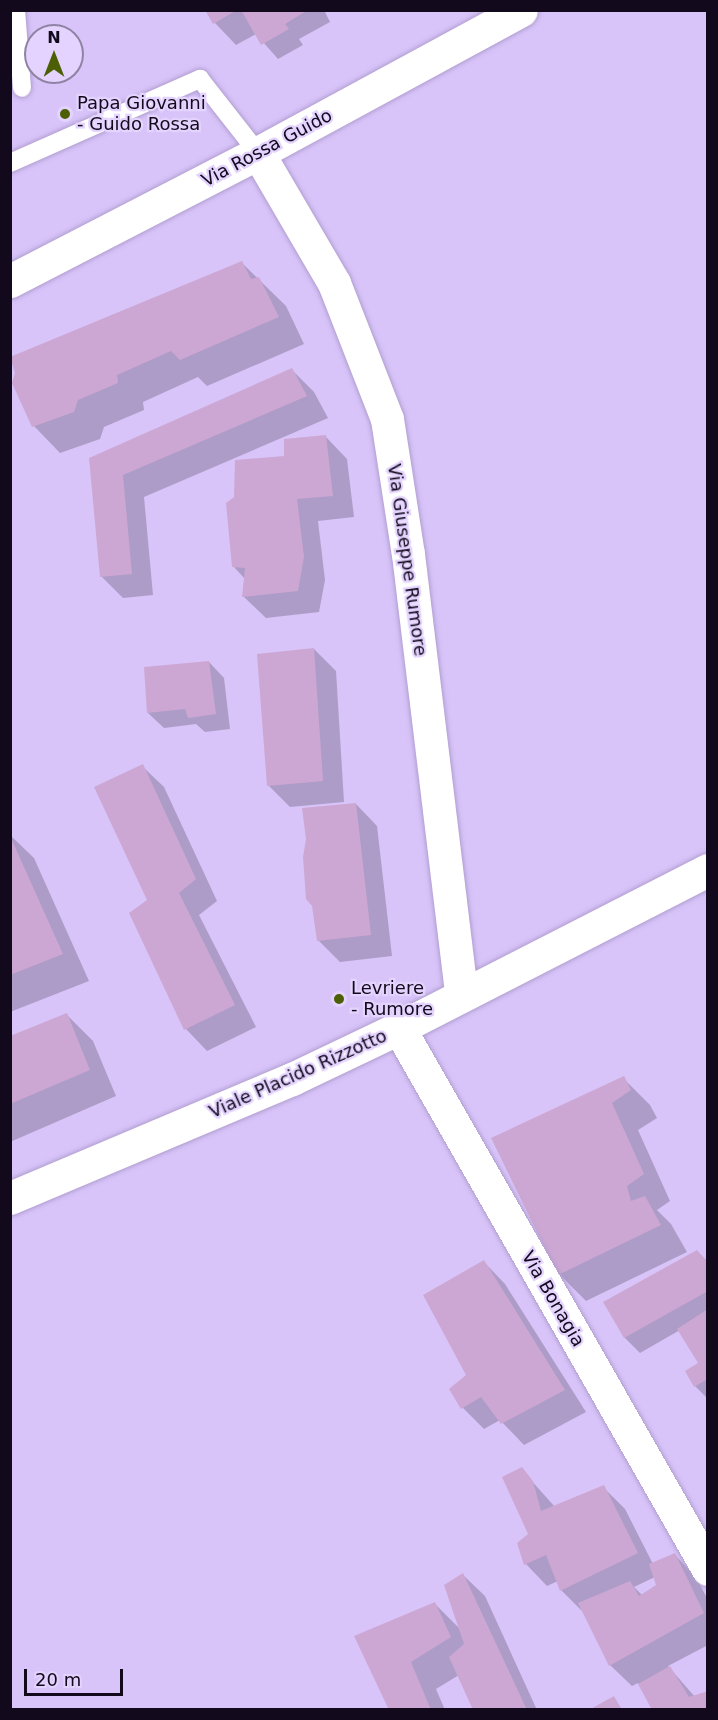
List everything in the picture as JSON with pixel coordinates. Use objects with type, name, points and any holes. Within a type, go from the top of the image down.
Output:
[{"type":"street","name":"Via Rossa Guido","points":[[10,282],[258,153],[521,10]]},
{"type":"street","name":"Via Giuseppe Rumore","points":[[258,153],[334,283],[387,419],[408,554],[461,995]]},
{"type":"street","name":"Viale Placido Rizzotto","points":[[10,1198],[292,1079],[399,1028],[708,870]]},
{"type":"street","name":"Via Bonagia","points":[[399,1028],[708,1569]]},
{"type":"lane","points":[[16,10],[22,88]]},
{"type":"lane","points":[[10,164],[200,79],[258,153]]},
{"type":"building","points":[[205,10],[237,10],[213,24]]},
{"type":"building","points":[[241,10],[308,10],[285,24],[289,29],[261,45]]},
{"type":"building","points":[[242,261],[251,279],[259,277],[279,317],[180,360],[171,351],[117,375],[118,383],[78,400],[74,412],[32,427],[12,383],[15,373],[10,357]]},
{"type":"building","points":[[292,368],[307,396],[123,475],[132,574],[100,577],[89,458]]},
{"type":"building","points":[[326,435],[333,496],[297,499],[304,557],[298,591],[242,597],[245,568],[232,567],[226,503],[234,497],[235,460],[284,456],[284,439]]},
{"type":"building","points":[[314,648],[323,781],[267,786],[257,654]]},
{"type":"building","points":[[209,661],[216,714],[188,718],[185,709],[147,713],[144,667]]},
{"type":"building","points":[[143,764],[196,879],[179,893],[235,1005],[184,1030],[129,913],[147,900],[94,787]]},
{"type":"building","points":[[356,803],[371,935],[317,941],[312,906],[306,899],[303,857],[306,839],[302,808]]},
{"type":"building","points":[[10,836],[63,954],[10,975]]},
{"type":"building","points":[[67,1013],[90,1070],[10,1104],[10,1036]]},
{"type":"building","points":[[624,1076],[631,1090],[612,1103],[644,1174],[627,1186],[631,1201],[645,1196],[661,1225],[558,1275],[491,1138]]},
{"type":"building","points":[[697,1250],[708,1263],[708,1291],[624,1338],[603,1302]]},
{"type":"building","points":[[484,1260],[565,1390],[501,1424],[481,1397],[461,1409],[449,1389],[466,1375],[423,1295]]},
{"type":"building","points":[[708,1309],[708,1383],[706,1380],[694,1387],[685,1371],[698,1363],[677,1329]]},
{"type":"building","points":[[522,1467],[533,1481],[541,1511],[604,1485],[638,1553],[560,1591],[546,1555],[524,1565],[517,1543],[528,1534],[502,1477]]},
{"type":"building","points":[[675,1553],[704,1613],[609,1666],[578,1603],[630,1581],[639,1596],[656,1585],[649,1564]]},
{"type":"building","points":[[463,1573],[527,1710],[473,1710],[449,1657],[464,1644],[444,1585]]},
{"type":"building","points":[[435,1602],[451,1637],[411,1662],[431,1710],[389,1710],[354,1636]]},
{"type":"building","points":[[670,1666],[689,1697],[708,1691],[708,1710],[652,1710],[638,1684]]},
{"type":"building","points":[[614,1696],[622,1710],[589,1710]]},
{"type":"place","name":"Papa Giovanni - Guido Rossa","points":[[65,114]]},
{"type":"place","name":"Levriere - Rumore","points":[[339,999]]}]
